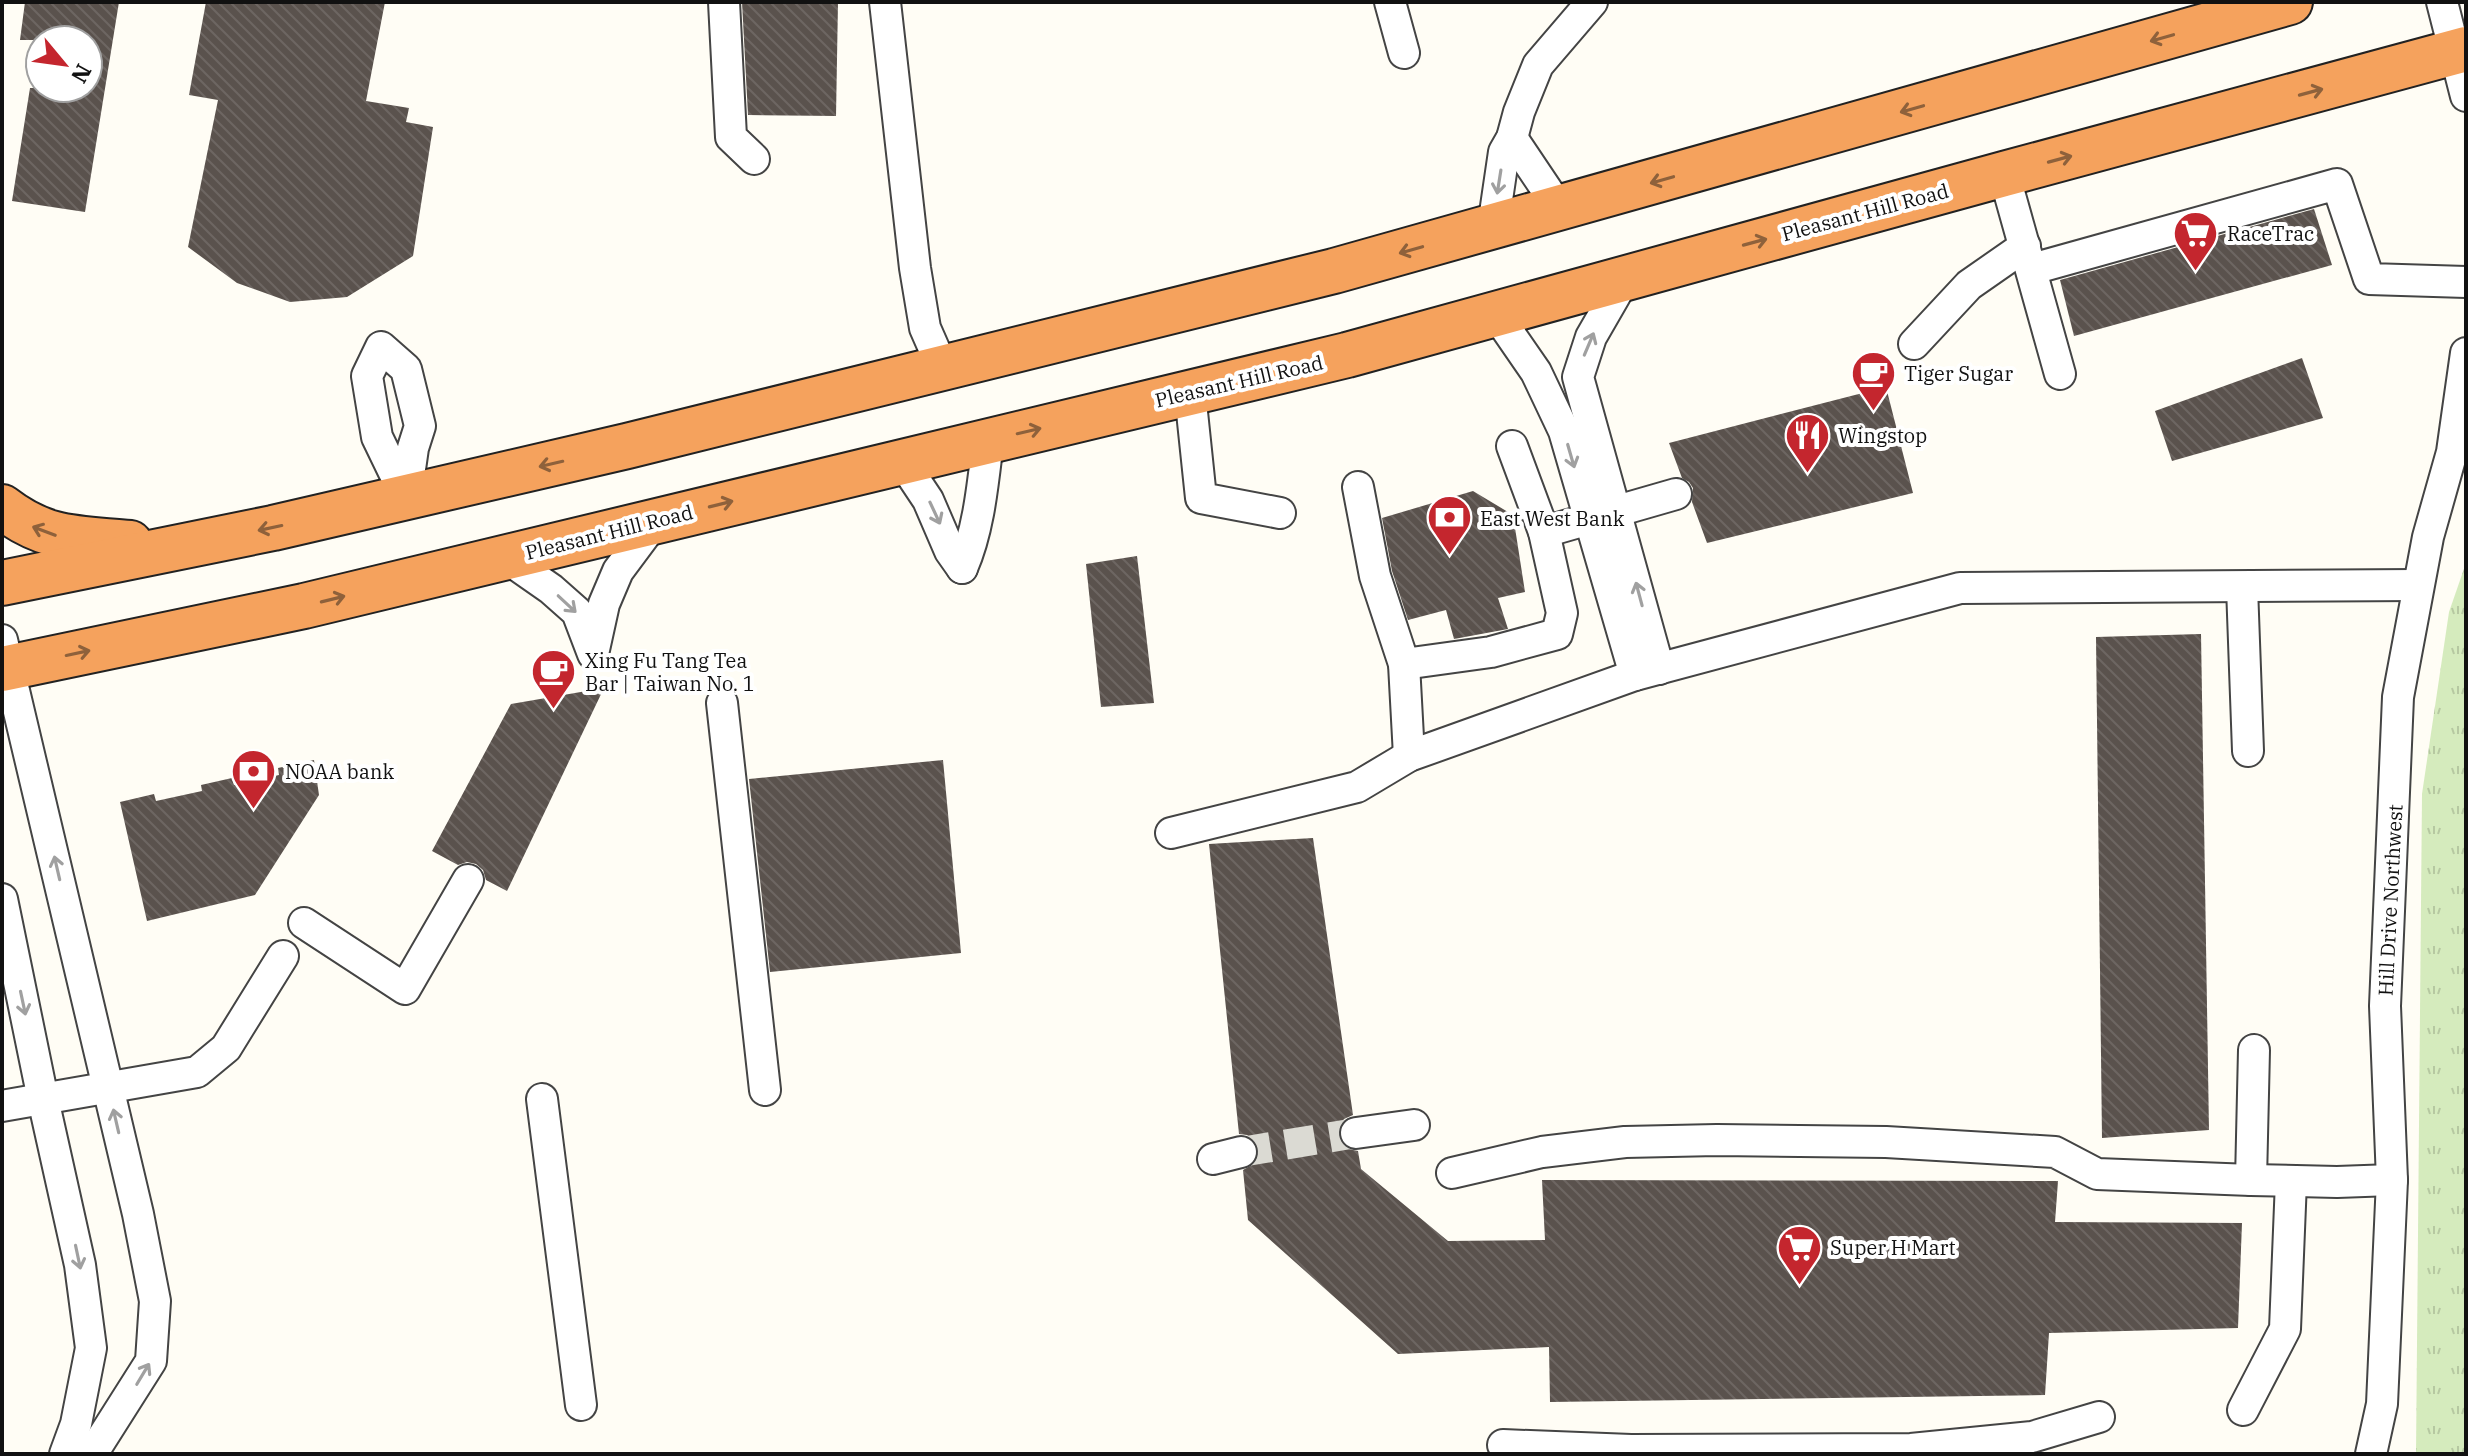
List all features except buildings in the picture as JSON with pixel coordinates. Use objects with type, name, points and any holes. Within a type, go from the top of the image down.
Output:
[{"type":"highway","points":[[2,583],[176,548],[627,446],[1334,271],[2246,10],[2290,2]]},
{"type":"highway","name":"Pleasant Hill Road","points":[[4,659],[304,606],[1347,355],[2460,52]]},
{"type":"highway","points":[[2,507],[22,522],[54,536],[176,548]]},
{"type":"street","points":[[724,2],[731,137],[754,159]]},
{"type":"street","points":[[885,2],[915,268],[925,328],[943,369]]},
{"type":"street","points":[[1390,2],[1404,53]]},
{"type":"street","points":[[1493,227],[1504,152],[1538,65],[1592,2]]},
{"type":"street","points":[[2442,2],[2460,52],[2466,96]]},
{"type":"street","points":[[1512,138],[1559,208]]},
{"type":"street","points":[[2004,174],[2060,374]]},
{"type":"street","points":[[1914,344],[1969,285],[2028,258],[2337,184],[2369,279],[2466,282]]},
{"type":"street","points":[[1625,278],[1591,337],[1578,377],[1603,515],[1647,672]]},
{"type":"street","points":[[1496,314],[1536,372],[1603,515]]},
{"type":"street","name":"Hill Drive Northwest","points":[[2371,1454],[2382,1404],[2392,1180],[2385,1006],[2398,697],[2428,537],[2459,452],[2466,353]]},
{"type":"street","points":[[1190,393],[1201,498],[1280,513]]},
{"type":"street","points":[[902,461],[928,500],[950,551],[962,568],[969,551],[988,441]]},
{"type":"street","points":[[1404,664],[1491,652],[1557,634],[1562,613],[1544,532],[1512,446]]},
{"type":"street","points":[[1358,487],[1375,576],[1404,664],[1409,756]]},
{"type":"street","points":[[1544,532],[1676,494]]},
{"type":"street","points":[[505,557],[551,589],[577,612],[593,654],[604,604],[618,571],[656,520]]},
{"type":"street","points":[[1171,833],[1357,787],[1409,756],[1647,672],[1960,588],[2418,585]]},
{"type":"street","points":[[2242,587],[2248,751]]},
{"type":"street","points":[[4,659],[138,1214],[155,1301],[151,1361],[92,1454]]},
{"type":"street","points":[[722,703],[765,1090]]},
{"type":"street","points":[[304,923],[405,989],[468,880]]},
{"type":"street","points":[[2,899],[80,1265],[91,1348],[76,1424],[65,1454]]},
{"type":"street","points":[[2,1106],[197,1072],[226,1048],[283,956]]},
{"type":"street","points":[[2251,1180],[2254,1050]]},
{"type":"street","points":[[542,1099],[581,1405]]},
{"type":"street","points":[[1356,1133],[1414,1125]]},
{"type":"street","points":[[1452,1173],[1542,1152],[1625,1142],[1717,1140],[1886,1142],[2055,1152],[2097,1174],[2291,1181],[2392,1180]]},
{"type":"street","points":[[2243,1410],[2285,1329],[2291,1181]]},
{"type":"street","points":[[1503,1445],[1631,1450],[1911,1449],[2032,1437],[2099,1417]]},
{"type":"green space","points":[[2466,563],[2466,1454],[2416,1454],[2422,794],[2449,612]]},
{"type":"tunnel","points":[[1241,1152],[1356,1133]]},
{"type":"place","name":"RaceTrac","points":[[2196,272]]},
{"type":"place","name":"Tiger Sugar","points":[[1873,412]]},
{"type":"place","name":"Wingstop","points":[[1807,474]]},
{"type":"place","name":"East West Bank","points":[[1449,557]]},
{"type":"place","name":"Xing Fu Tang Tea Bar | Taiwan No. 1","points":[[554,710]]},
{"type":"place","name":"NOAA bank","points":[[254,810]]},
{"type":"place","name":"Super H Mart","points":[[1799,1286]]}]
